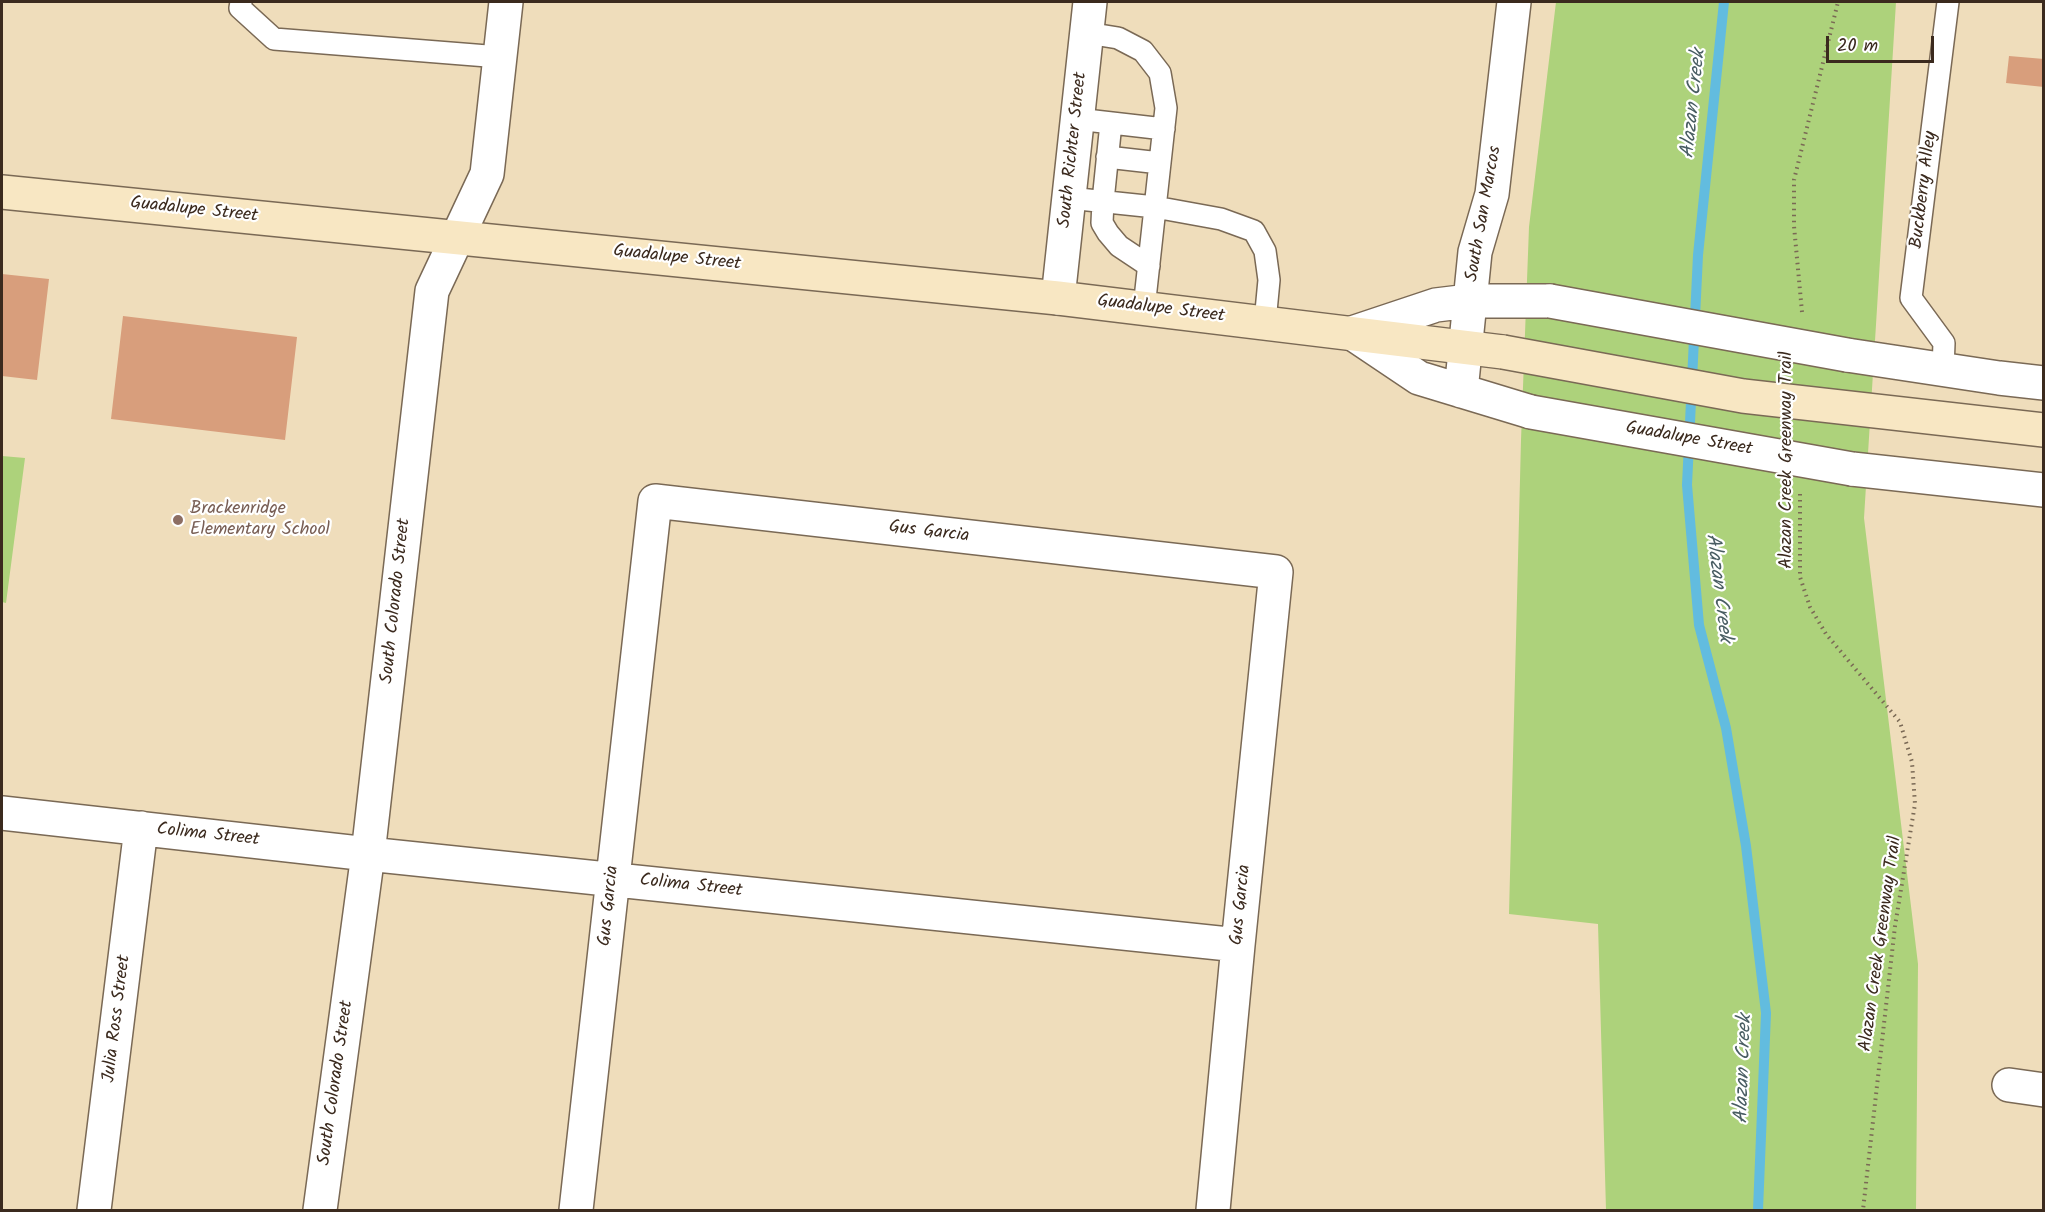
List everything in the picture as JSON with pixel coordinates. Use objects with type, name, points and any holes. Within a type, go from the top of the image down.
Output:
[{"type":"main road","name":"Guadalupe Street","points":[[2,192],[1058,298],[1265,322],[1503,352],[1743,396],[2043,430]]},
{"type":"street","name":"South Colorado Street","points":[[320,1210],[368,854],[432,291],[487,174],[506,2]]},
{"type":"street","name":"South San Marcos","points":[[1461,391],[1475,252],[1492,194],[1514,2]]},
{"type":"street","name":"South Richter Street","points":[[1058,298],[1088,17]]},
{"type":"street","name":"Guadalupe Street","points":[[1352,333],[1436,305],[1469,301],[1550,301],[1847,355],[1999,378],[2043,382]]},
{"type":"street","name":"Guadalupe Street","points":[[1352,333],[1419,378],[1531,412],[1852,469],[2043,490]]},
{"type":"street","name":"Gus Garcia","points":[[576,1210],[655,501],[1276,572],[1214,1210]]},
{"type":"street","name":"Colima Street","points":[[2,813],[368,854],[1238,945]]},
{"type":"street","name":"Julia Ross Street","points":[[94,1210],[141,828]]},
{"type":"street","points":[[2009,1085],[2043,1090]]},
{"type":"lane","points":[[241,2],[240,8],[274,39],[500,57]]},
{"type":"lane","name":"Buckberry Alley","points":[[1943,369],[1944,343],[1911,298],[1948,2]]},
{"type":"lane","points":[[1088,17],[1118,38],[1143,51],[1160,73],[1166,108],[1144,308]]},
{"type":"lane","points":[[1077,119],[1164,129]]},
{"type":"lane","points":[[1112,123],[1102,201],[1102,223],[1119,246],[1149,266]]},
{"type":"lane","points":[[1107,158],[1160,163]]},
{"type":"lane","points":[[1069,198],[1155,207],[1221,219],[1254,231],[1265,251],[1269,280],[1265,322]]},
{"type":"path","points":[[1802,313],[1794,226],[1794,180],[1838,2]]},
{"type":"path","name":"Alazan Creek Greenway Trail","points":[[1800,493],[1800,577],[1810,607],[1826,634],[1900,722],[1912,762],[1915,804],[1895,926],[1863,1210]]},
{"type":"green space","points":[[1556,2],[1896,2],[1864,518],[1918,964],[1916,1210],[1606,1210],[1598,924],[1509,914],[1529,227]]},
{"type":"green space","points":[[2,456],[25,458],[6,603],[2,602]]},
{"type":"building","points":[[2009,56],[2044,59],[2044,87],[2006,83]]},
{"type":"building","points":[[2,274],[49,279],[37,380],[2,376]]},
{"type":"building","points":[[123,316],[297,337],[285,440],[111,419]]},
{"type":"waterway","name":"Alazan Creek","points":[[1724,2],[1698,255],[1687,485],[1699,625],[1726,728],[1746,846],[1766,1013],[1758,1210]]},
{"type":"place","name":"Brackenridge Elementary School","points":[[178,520]]}]
